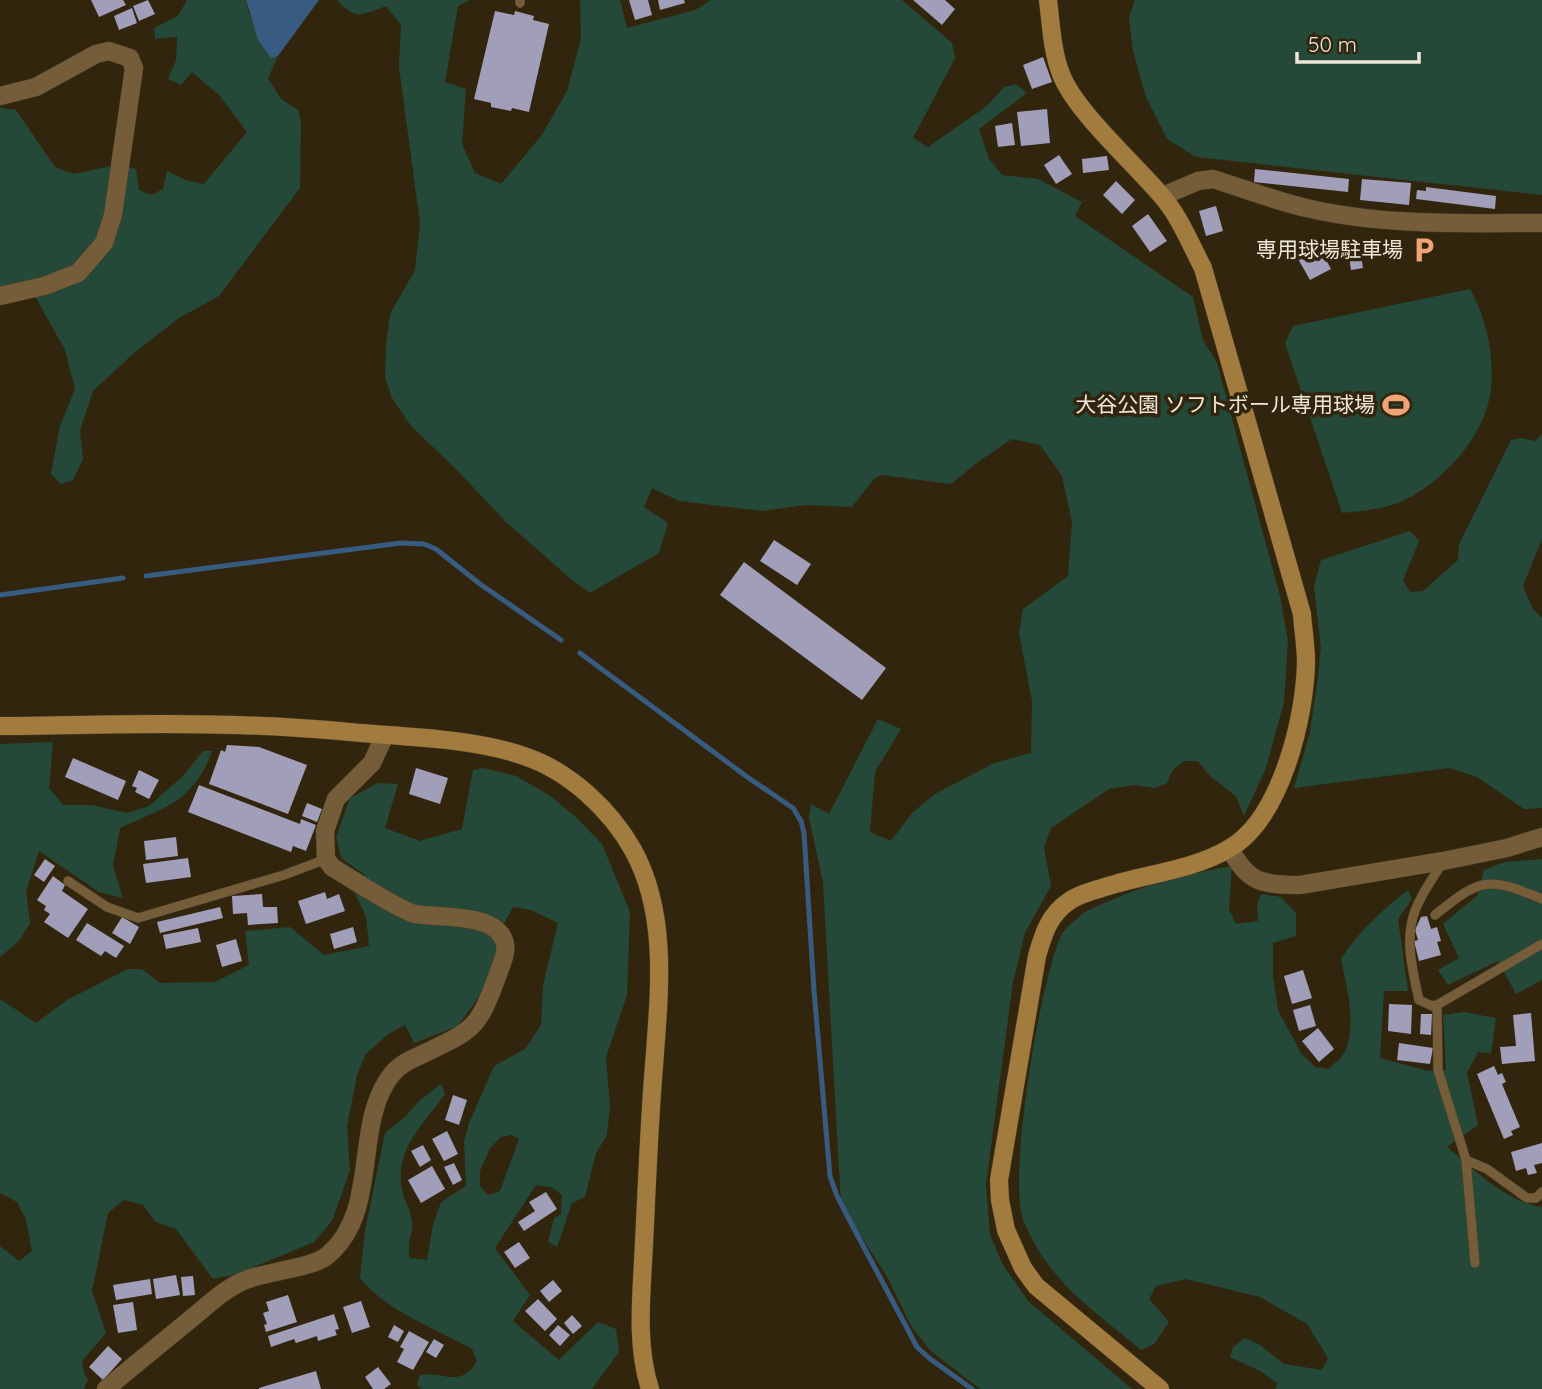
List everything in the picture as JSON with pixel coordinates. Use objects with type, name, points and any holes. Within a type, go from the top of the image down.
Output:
[{"type":"street","points":[[1048,0],[1054,50],[1061,75],[1076,101],[1163,196],[1184,229],[1203,268],[1302,614],[1306,661],[1301,703],[1276,793],[1263,817],[1248,834],[1230,848],[1192,863],[1088,892],[1068,901],[1044,931],[1037,956],[1002,1155],[1000,1200],[1006,1230],[1023,1268],[1036,1286],[1160,1389]]},
{"type":"street","points":[[0,96],[36,87],[96,54],[109,51],[130,58],[134,68],[113,215],[104,243],[78,273],[44,286],[0,296]]},
{"type":"street","points":[[1163,196],[1198,181],[1213,179],[1309,209],[1351,216],[1468,223],[1542,223]]},
{"type":"street","points":[[0,726],[264,726],[386,735],[495,749],[524,756],[546,765],[586,792],[632,849],[651,897],[659,944],[640,1336],[650,1389]]},
{"type":"street","points":[[106,1389],[218,1296],[243,1281],[313,1263],[327,1256],[343,1238],[356,1211],[375,1111],[383,1087],[394,1071],[408,1060],[465,1033],[485,1009],[504,957],[506,946],[502,936],[489,924],[412,913],[339,871],[326,859],[325,831],[336,799],[372,763],[386,735]]},
{"type":"street","points":[[1230,848],[1245,873],[1257,880],[1281,885],[1300,885],[1443,861],[1507,848],[1542,837]]},
{"type":"lane","points":[[68,881],[107,907],[138,918],[284,875],[326,859]]},
{"type":"lane","points":[[1443,861],[1415,911],[1409,933],[1419,1000],[1432,1006],[1437,1005],[1542,944]]},
{"type":"lane","points":[[1435,915],[1464,892],[1488,884],[1507,884],[1542,899]]},
{"type":"lane","points":[[1437,1005],[1438,1070],[1466,1160],[1475,1263]]},
{"type":"lane","points":[[1466,1160],[1487,1169],[1527,1198],[1536,1198],[1542,1192]]},
{"type":"green space","points":[[187,0],[246,0],[249,14],[271,58],[278,56],[268,78],[281,99],[298,110],[301,120],[300,188],[219,296],[179,318],[134,353],[93,391],[80,430],[83,459],[73,480],[61,484],[51,474],[60,426],[75,389],[65,350],[36,298],[15,287],[0,290],[0,108],[16,110],[55,167],[74,174],[115,165],[136,169],[139,190],[151,195],[163,189],[167,171],[188,181],[204,184],[247,132],[220,96],[192,72],[181,85],[168,79],[176,60],[177,37],[155,39],[154,28],[178,16]]},
{"type":"green space","points":[[337,0],[470,0],[458,6],[445,82],[466,89],[462,144],[475,173],[501,184],[542,135],[567,91],[581,39],[580,0],[620,0],[627,28],[695,10],[711,0],[902,0],[952,43],[955,58],[913,138],[928,147],[987,106],[1004,87],[1016,84],[1027,93],[979,129],[989,159],[1002,175],[1038,179],[1082,202],[1075,216],[1193,297],[1203,340],[1217,363],[1280,596],[1288,641],[1284,702],[1266,768],[1244,816],[1236,796],[1211,777],[1198,761],[1184,761],[1173,770],[1167,783],[1155,788],[1134,785],[1109,789],[1051,828],[1044,847],[1051,886],[1025,933],[1013,982],[986,1184],[990,1235],[1003,1265],[1028,1301],[1132,1389],[980,1389],[931,1351],[911,1326],[888,1278],[841,1205],[823,882],[809,818],[811,804],[829,814],[878,719],[901,729],[875,772],[870,832],[891,841],[912,813],[935,794],[994,763],[1031,753],[1032,701],[1019,633],[1023,609],[1068,576],[1072,522],[1062,476],[1040,445],[1012,439],[951,484],[881,475],[874,479],[852,507],[806,505],[762,511],[679,501],[652,488],[644,507],[668,523],[659,553],[590,593],[506,522],[411,426],[392,398],[385,377],[390,314],[415,270],[420,223],[399,67],[401,25],[386,6],[355,14]]},
{"type":"green space","points":[[1135,0],[1542,0],[1542,195],[1196,157],[1167,139],[1146,97],[1133,51],[1129,18]]},
{"type":"green space","name":"大谷公園 ソフトボール専用球場","points":[[1470,289],[1488,337],[1491,388],[1488,406],[1470,442],[1444,473],[1412,496],[1375,509],[1342,513],[1285,343],[1293,326]]},
{"type":"green space","points":[[1542,434],[1542,539],[1523,586],[1533,609],[1542,618],[1542,808],[1524,809],[1477,777],[1449,768],[1294,788],[1310,732],[1317,684],[1321,648],[1314,586],[1321,560],[1410,531],[1419,541],[1403,580],[1410,592],[1423,591],[1458,560],[1459,544],[1511,440],[1521,438],[1535,441]]},
{"type":"green space","points":[[53,742],[49,788],[63,805],[92,805],[127,813],[149,806],[183,776],[203,751],[212,751],[196,782],[186,793],[164,808],[120,828],[113,866],[123,898],[99,892],[39,851],[26,892],[30,923],[19,941],[0,957],[0,744]]},
{"type":"green space","points":[[483,768],[516,776],[549,795],[577,818],[602,844],[630,912],[627,995],[606,1057],[610,1107],[607,1135],[596,1153],[585,1197],[572,1203],[557,1247],[548,1242],[554,1218],[561,1214],[562,1195],[551,1187],[536,1185],[495,1248],[530,1295],[513,1321],[559,1360],[598,1322],[616,1329],[619,1352],[592,1389],[421,1389],[417,1384],[420,1375],[458,1377],[471,1369],[477,1361],[472,1349],[397,1309],[371,1290],[360,1278],[365,1231],[385,1133],[441,1084],[445,1094],[412,1138],[402,1162],[403,1194],[412,1221],[410,1258],[427,1260],[433,1225],[441,1202],[466,1186],[464,1142],[469,1123],[494,1066],[525,1049],[541,1025],[543,985],[558,923],[531,910],[513,907],[496,938],[498,952],[485,988],[458,1026],[414,1043],[405,1025],[388,1034],[366,1054],[357,1075],[347,1126],[350,1170],[332,1221],[314,1242],[237,1274],[213,1279],[176,1229],[156,1222],[143,1205],[124,1200],[108,1213],[92,1291],[106,1333],[82,1361],[88,1379],[84,1389],[0,1389],[0,1246],[19,1261],[32,1251],[26,1220],[17,1202],[0,1193],[0,999],[36,1023],[67,1000],[128,969],[142,969],[160,983],[215,982],[249,965],[245,931],[290,927],[324,955],[369,946],[366,917],[355,893],[365,875],[341,858],[336,837],[350,798],[378,783],[398,784],[385,828],[420,841],[462,829],[473,770]],"holes":[[[511,1135],[519,1139],[500,1191],[488,1195],[480,1186],[480,1171],[490,1148],[501,1137]]]},
{"type":"green space","points":[[1542,859],[1542,980],[1516,994],[1498,961],[1448,985],[1438,970],[1459,958],[1443,924],[1477,896],[1484,870],[1504,862]]},
{"type":"green space","points":[[1232,866],[1229,909],[1236,924],[1258,921],[1257,906],[1261,894],[1281,897],[1296,913],[1296,936],[1273,943],[1273,977],[1278,1010],[1301,1053],[1315,1067],[1329,1069],[1343,1055],[1348,1043],[1350,1006],[1341,959],[1355,939],[1408,890],[1412,899],[1398,919],[1408,991],[1384,991],[1380,1058],[1428,1071],[1446,1070],[1443,1015],[1463,1012],[1496,1018],[1491,1053],[1478,1052],[1467,1073],[1478,1125],[1447,1147],[1504,1192],[1516,1199],[1542,1207],[1542,1389],[1275,1389],[1278,1384],[1260,1371],[1230,1357],[1233,1347],[1245,1338],[1260,1345],[1284,1364],[1322,1370],[1328,1358],[1307,1324],[1260,1297],[1186,1279],[1156,1286],[1149,1299],[1169,1322],[1154,1344],[1141,1350],[1074,1294],[1046,1262],[1034,1243],[1024,1222],[1019,1166],[1028,1078],[1036,1033],[1062,934],[1084,913],[1139,889]]},
{"type":"water","points":[[246,0],[319,0],[278,56],[271,58],[258,40]]},
{"type":"building","points":[[91,0],[123,0],[126,5],[99,17]]},
{"type":"building","points":[[148,0],[155,14],[139,21],[133,6]]},
{"type":"building","points":[[629,0],[648,0],[652,15],[635,20]]},
{"type":"building","points":[[658,0],[684,0],[685,3],[660,10]]},
{"type":"building","points":[[913,0],[945,0],[955,9],[942,25]]},
{"type":"building","points":[[132,8],[137,23],[119,30],[114,16]]},
{"type":"building","points":[[495,11],[514,15],[515,11],[534,16],[533,20],[549,24],[529,112],[491,107],[491,103],[474,99]]},
{"type":"building","points":[[1043,57],[1052,82],[1032,89],[1023,65]]},
{"type":"building","points":[[1047,109],[1050,143],[1021,146],[1017,112]]},
{"type":"building","points":[[1012,123],[1015,145],[998,147],[995,126]]},
{"type":"building","points":[[1059,155],[1072,174],[1056,184],[1044,165]]},
{"type":"building","points":[[1107,156],[1109,170],[1083,173],[1082,159]]},
{"type":"building","points":[[1255,169],[1349,179],[1348,192],[1254,182]]},
{"type":"building","points":[[1362,179],[1411,183],[1409,205],[1360,200]]},
{"type":"building","points":[[1116,181],[1135,200],[1122,214],[1103,195]]},
{"type":"building","points":[[1426,187],[1496,196],[1495,209],[1416,199],[1417,190],[1426,191]]},
{"type":"building","points":[[1216,206],[1223,231],[1206,236],[1199,211]]},
{"type":"building","points":[[1148,214],[1167,241],[1150,252],[1132,226]]},
{"type":"building","points":[[1314,238],[1331,269],[1310,280],[1293,250]]},
{"type":"building","points":[[1360,248],[1363,268],[1351,270],[1348,250]]},
{"type":"building","points":[[774,540],[811,564],[797,585],[760,561]]},
{"type":"building","points":[[744,562],[886,668],[862,700],[720,595]]},
{"type":"building","points":[[227,745],[259,747],[307,765],[288,814],[209,784],[221,750],[225,752]]},
{"type":"building","points":[[73,758],[126,781],[118,800],[65,777]]},
{"type":"building","points":[[416,768],[448,778],[440,804],[409,794]]},
{"type":"building","points":[[139,770],[159,780],[149,799],[135,792],[137,788],[132,786]]},
{"type":"building","points":[[199,785],[300,824],[301,819],[316,825],[306,851],[293,846],[291,852],[188,812]]},
{"type":"building","points":[[307,803],[322,809],[317,822],[302,816]]},
{"type":"building","points":[[176,837],[178,856],[146,860],[144,841]]},
{"type":"building","points":[[188,858],[191,877],[146,883],[143,864]]},
{"type":"building","points":[[45,859],[55,866],[44,882],[34,875]]},
{"type":"building","points":[[53,876],[65,885],[62,891],[88,909],[68,938],[44,922],[50,914],[44,910],[46,906],[37,900]]},
{"type":"building","points":[[325,892],[327,899],[339,894],[345,911],[306,924],[298,901]]},
{"type":"building","points":[[262,894],[263,907],[277,907],[278,923],[248,925],[247,913],[233,914],[232,896]]},
{"type":"building","points":[[220,907],[223,918],[160,933],[157,922]]},
{"type":"building","points":[[1427,916],[1431,929],[1437,927],[1441,941],[1437,942],[1441,955],[1419,961],[1414,941],[1418,940],[1415,930],[1421,917]]},
{"type":"building","points":[[122,917],[139,927],[130,944],[112,933]]},
{"type":"building","points":[[87,923],[124,946],[116,958],[105,951],[101,956],[76,940]]},
{"type":"building","points":[[353,927],[357,942],[334,949],[330,934]]},
{"type":"building","points":[[198,928],[201,942],[166,949],[163,935]]},
{"type":"building","points":[[236,939],[242,961],[222,967],[216,945]]},
{"type":"building","points":[[1303,970],[1312,998],[1292,1004],[1284,976]]},
{"type":"building","points":[[1389,1004],[1412,1005],[1411,1034],[1388,1031]]},
{"type":"building","points":[[1310,1005],[1316,1026],[1299,1031],[1293,1010]]},
{"type":"building","points":[[1531,1013],[1535,1061],[1502,1064],[1500,1047],[1516,1046],[1513,1015]]},
{"type":"building","points":[[1421,1014],[1432,1014],[1431,1035],[1420,1034]]},
{"type":"building","points":[[1318,1028],[1334,1049],[1319,1062],[1302,1041]]},
{"type":"building","points":[[1399,1043],[1433,1048],[1430,1064],[1397,1060]]},
{"type":"building","points":[[1494,1066],[1498,1075],[1502,1073],[1506,1082],[1502,1084],[1520,1127],[1511,1131],[1513,1135],[1504,1139],[1477,1074]]},
{"type":"building","points":[[453,1095],[467,1100],[459,1125],[445,1120]]},
{"type":"building","points":[[447,1131],[458,1154],[444,1161],[432,1139]]},
{"type":"building","points":[[1542,1143],[1542,1163],[1534,1165],[1537,1173],[1528,1175],[1526,1168],[1516,1171],[1511,1152]]},
{"type":"building","points":[[423,1145],[431,1160],[420,1167],[411,1151]]},
{"type":"building","points":[[454,1163],[462,1180],[453,1185],[444,1167]]},
{"type":"building","points":[[432,1166],[445,1189],[421,1203],[408,1180]]},
{"type":"building","points":[[546,1192],[557,1209],[524,1231],[518,1222],[535,1211],[529,1202]]},
{"type":"building","points":[[519,1242],[530,1258],[515,1268],[504,1252]]},
{"type":"building","points":[[176,1275],[180,1295],[156,1299],[153,1279]]},
{"type":"building","points":[[193,1276],[195,1295],[183,1296],[181,1277]]},
{"type":"building","points":[[150,1279],[152,1294],[116,1300],[113,1285]]},
{"type":"building","points":[[553,1280],[562,1291],[549,1302],[540,1291]]},
{"type":"building","points":[[288,1295],[297,1322],[266,1332],[264,1325],[267,1324],[263,1313],[269,1311],[266,1302]]},
{"type":"building","points":[[538,1299],[557,1319],[545,1331],[525,1311]]},
{"type":"building","points":[[361,1301],[370,1327],[352,1333],[343,1307]]},
{"type":"building","points":[[133,1302],[137,1330],[118,1333],[113,1305]]},
{"type":"building","points":[[334,1314],[339,1329],[335,1330],[337,1335],[318,1341],[317,1336],[296,1343],[294,1339],[271,1347],[268,1336]]},
{"type":"building","points":[[572,1315],[582,1326],[573,1334],[564,1323]]},
{"type":"building","points":[[394,1325],[404,1331],[398,1342],[388,1337]]},
{"type":"building","points":[[558,1325],[570,1335],[560,1346],[549,1335]]},
{"type":"building","points":[[409,1331],[429,1342],[413,1370],[397,1362],[404,1349],[400,1347]]},
{"type":"building","points":[[434,1339],[444,1345],[436,1358],[426,1352]]},
{"type":"building","points":[[108,1346],[122,1359],[103,1380],[89,1367]]},
{"type":"building","points":[[378,1367],[391,1384],[384,1389],[373,1389],[365,1377]]},
{"type":"building","points":[[316,1371],[321,1389],[259,1389],[259,1388]]},
{"type":"waterway","points":[[146,576],[401,543],[424,544],[436,549],[480,584],[561,640]]},
{"type":"waterway","points":[[0,595],[123,578]]},
{"type":"waterway","points":[[580,653],[793,808],[801,821],[830,1176],[837,1196],[917,1347],[972,1389]]},
{"type":"place","name":"専用球場駐車場","points":[[1424,250]]},
{"type":"place","name":"大谷公園 ソフトボール専用球場","points":[[1396,405]]}]
